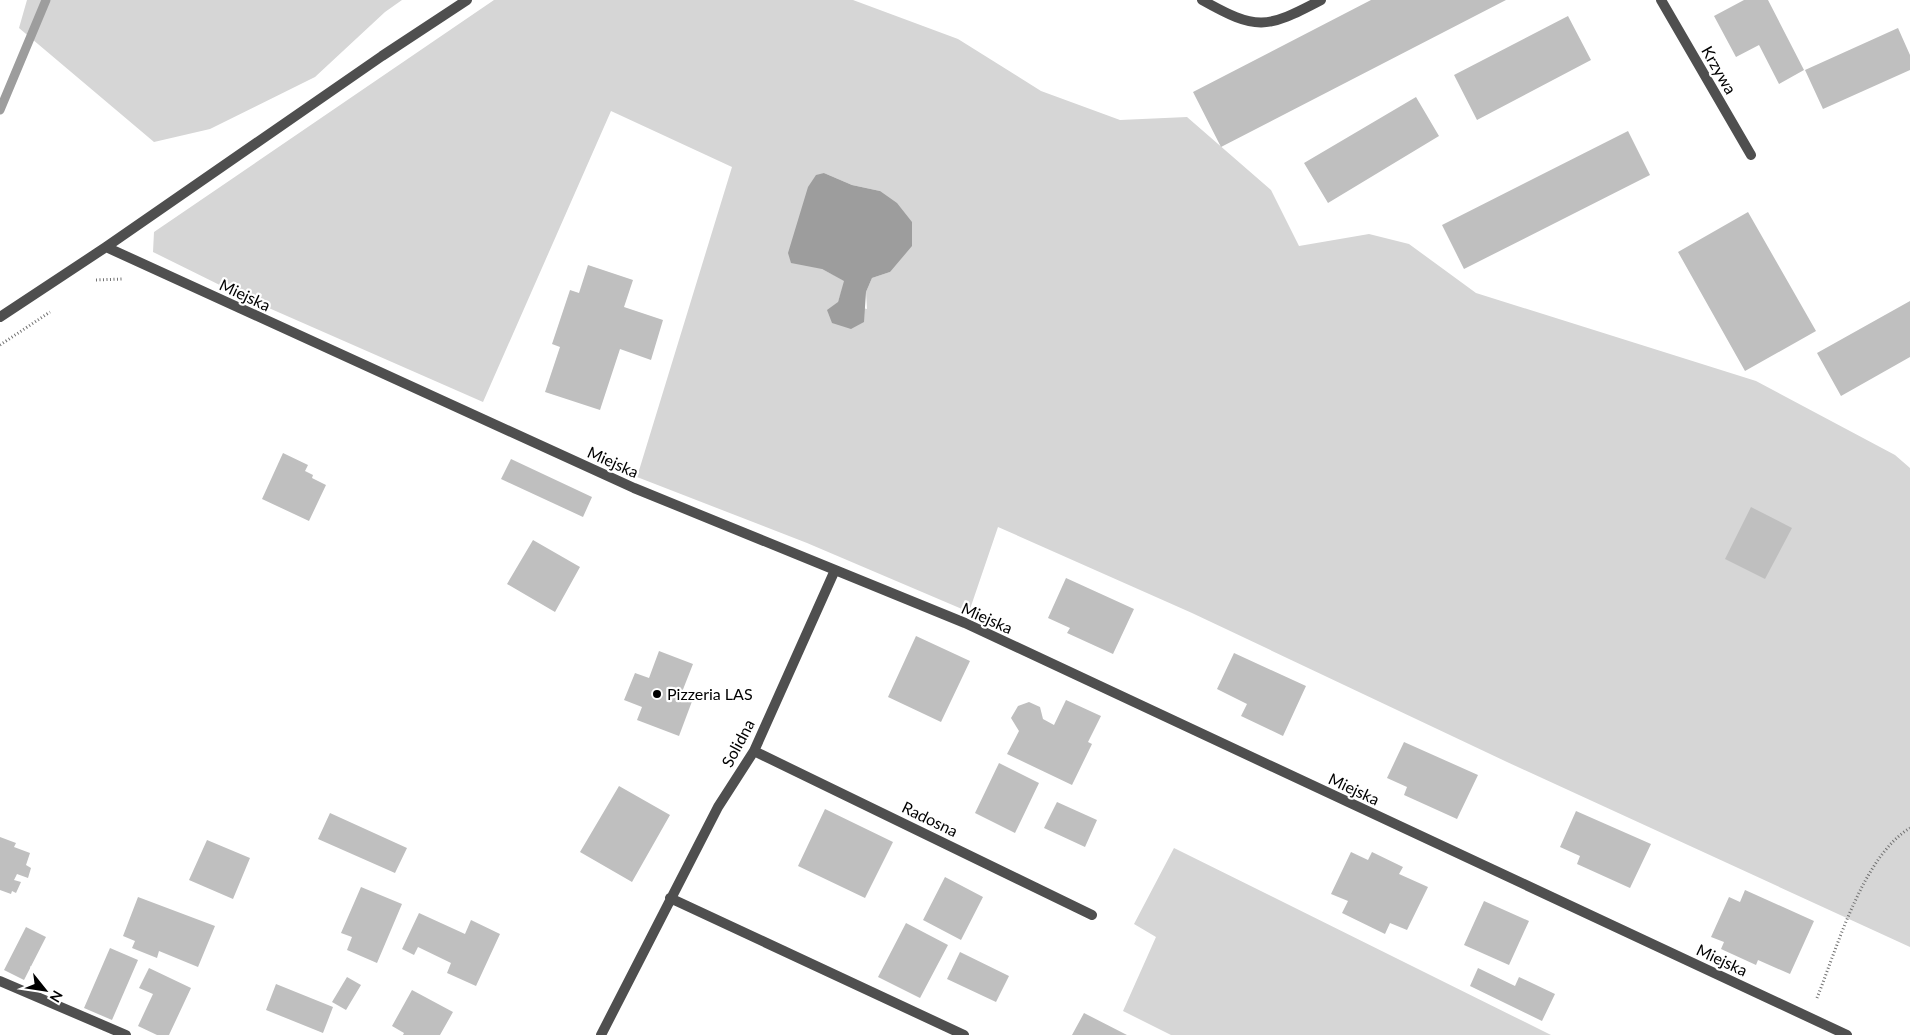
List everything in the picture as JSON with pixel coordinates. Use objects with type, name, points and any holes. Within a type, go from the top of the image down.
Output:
[{"type":"street","points":[[0,317],[106,247],[382,56],[467,0]]},
{"type":"street","points":[[1202,0],[1249,23],[1273,23],[1321,0]]},
{"type":"street","name":"Krzywa","points":[[1661,0],[1751,155]]},
{"type":"street","name":"Miejska","points":[[106,247],[634,488],[974,628],[1847,1035]]},
{"type":"street","name":"Solidna","points":[[601,1035],[718,807],[754,751],[835,570]]},
{"type":"street","name":"Radosna","points":[[754,751],[1092,915]]},
{"type":"street","points":[[670,898],[964,1035]]},
{"type":"street","points":[[0,981],[126,1035]]},
{"type":"path","points":[[0,345],[32,324]]},
{"type":"path","points":[[1809,1017],[1860,892],[1876,861],[1900,833],[1910,828]]},
{"type":"shaded area","points":[[27,0],[402,0],[385,12],[315,77],[210,129],[154,142],[19,28]]},
{"type":"shaded area","points":[[494,0],[853,0],[958,39],[1041,91],[1120,120],[1187,117],[1271,190],[1299,246],[1369,234],[1409,244],[1476,293],[1756,381],[1895,455],[1910,468],[1910,947],[1507,762],[1192,613],[998,527],[969,612],[807,543],[637,477],[732,167],[611,111],[483,402],[244,297],[153,252],[154,232]],"holes":[[[824,173],[852,185],[880,191],[890,272],[872,278],[866,292],[867,309],[838,302],[845,281],[822,269]]]},
{"type":"shaded area","points":[[824,173],[852,185],[880,191],[897,203],[912,222],[912,246],[890,272],[872,278],[866,292],[864,322],[851,329],[832,323],[827,310],[838,302],[844,281],[822,269],[791,263],[788,253],[808,187],[816,175]]},
{"type":"shaded area","points":[[1174,848],[1551,1035],[1171,1035],[1123,1011],[1156,937],[1134,924]]},
{"type":"building","points":[[1371,0],[1506,0],[1221,147],[1193,92]]},
{"type":"building","points":[[1744,0],[1768,0],[1804,70],[1779,84],[1759,45],[1736,57],[1714,16]]},
{"type":"building","points":[[1568,16],[1591,60],[1477,120],[1454,75]]},
{"type":"building","points":[[1898,28],[1910,55],[1910,70],[1823,109],[1805,70]]},
{"type":"building","points":[[1416,97],[1439,136],[1328,203],[1304,163]]},
{"type":"building","points":[[1628,131],[1650,175],[1464,269],[1442,225]]},
{"type":"building","points":[[1748,212],[1816,331],[1745,371],[1678,252]]},
{"type":"building","points":[[588,265],[633,280],[624,307],[663,320],[651,360],[620,349],[600,410],[545,392],[560,347],[552,344],[570,290],[579,293]]},
{"type":"building","points":[[1910,301],[1910,357],[1841,396],[1817,353]]},
{"type":"building","points":[[283,453],[308,465],[305,471],[313,475],[312,478],[326,485],[309,521],[262,499]]},
{"type":"building","points":[[511,459],[592,497],[583,517],[501,479]]},
{"type":"building","points":[[1751,507],[1792,528],[1765,579],[1725,559]]},
{"type":"building","points":[[533,540],[580,567],[555,612],[507,584]]},
{"type":"building","points":[[1066,578],[1134,609],[1113,654],[1067,633],[1070,628],[1048,618]]},
{"type":"building","points":[[916,636],[970,661],[941,722],[888,697]]},
{"type":"building","name":"Pizzeria LAS","points":[[659,651],[693,664],[682,692],[694,696],[679,736],[637,720],[642,707],[624,700],[635,673],[649,678]]},
{"type":"building","points":[[1234,653],[1306,686],[1283,736],[1241,716],[1247,704],[1217,689]]},
{"type":"building","points":[[1066,700],[1101,716],[1088,742],[1092,744],[1072,785],[1007,754],[1019,731],[1011,718],[1018,706],[1029,702],[1040,707],[1043,719],[1054,725]]},
{"type":"building","points":[[1404,742],[1478,775],[1457,819],[1404,795],[1407,787],[1387,778]]},
{"type":"building","points":[[999,763],[1039,783],[1015,833],[975,813]]},
{"type":"building","points":[[619,786],[670,815],[632,882],[580,852]]},
{"type":"building","points":[[1057,802],[1097,820],[1085,847],[1044,828]]},
{"type":"building","points":[[825,809],[893,842],[865,898],[798,866]]},
{"type":"building","points":[[1576,811],[1651,844],[1630,888],[1577,864],[1580,856],[1560,847]]},
{"type":"building","points":[[330,813],[407,848],[395,873],[318,839]]},
{"type":"building","points":[[0,837],[16,843],[14,847],[30,853],[26,865],[31,868],[28,878],[17,874],[14,880],[21,882],[16,893],[12,891],[11,894],[0,890]]},
{"type":"building","points":[[207,840],[250,858],[233,899],[189,880]]},
{"type":"building","points":[[1351,852],[1368,860],[1372,852],[1403,867],[1399,874],[1428,887],[1407,930],[1390,923],[1385,934],[1342,913],[1348,901],[1331,894]]},
{"type":"building","points":[[945,877],[983,897],[961,940],[923,920]]},
{"type":"building","points":[[361,887],[402,904],[377,963],[347,950],[352,937],[341,933]]},
{"type":"building","points":[[1745,890],[1814,921],[1790,974],[1758,960],[1756,965],[1721,949],[1724,942],[1711,937],[1729,897],[1740,902]]},
{"type":"building","points":[[138,897],[215,926],[198,967],[159,951],[157,958],[132,948],[135,941],[123,936]]},
{"type":"building","points":[[1484,901],[1529,921],[1509,965],[1464,945]]},
{"type":"building","points":[[419,913],[465,934],[471,920],[500,934],[476,986],[447,973],[451,963],[418,947],[414,955],[402,949]]},
{"type":"building","points":[[906,923],[948,945],[920,998],[878,977]]},
{"type":"building","points":[[26,927],[46,937],[24,980],[4,970]]},
{"type":"building","points":[[110,948],[138,960],[112,1020],[84,1008]]},
{"type":"building","points":[[960,952],[1009,976],[996,1002],[947,979]]},
{"type":"building","points":[[149,968],[191,988],[169,1035],[157,1035],[138,1026],[153,994],[139,988]]},
{"type":"building","points":[[1478,968],[1515,986],[1519,977],[1555,994],[1542,1021],[1470,986]]},
{"type":"building","points":[[347,977],[361,985],[346,1010],[332,1002]]},
{"type":"building","points":[[276,984],[333,1007],[323,1033],[266,1010]]},
{"type":"building","points":[[412,990],[453,1012],[440,1035],[403,1035],[404,1033],[392,1026]]},
{"type":"building","points":[[1084,1013],[1127,1035],[1072,1035]]},
{"type":"waterway","points":[[0,110],[46,0]]},
{"type":"place","name":"Pizzeria LAS","points":[[657,694]]}]
